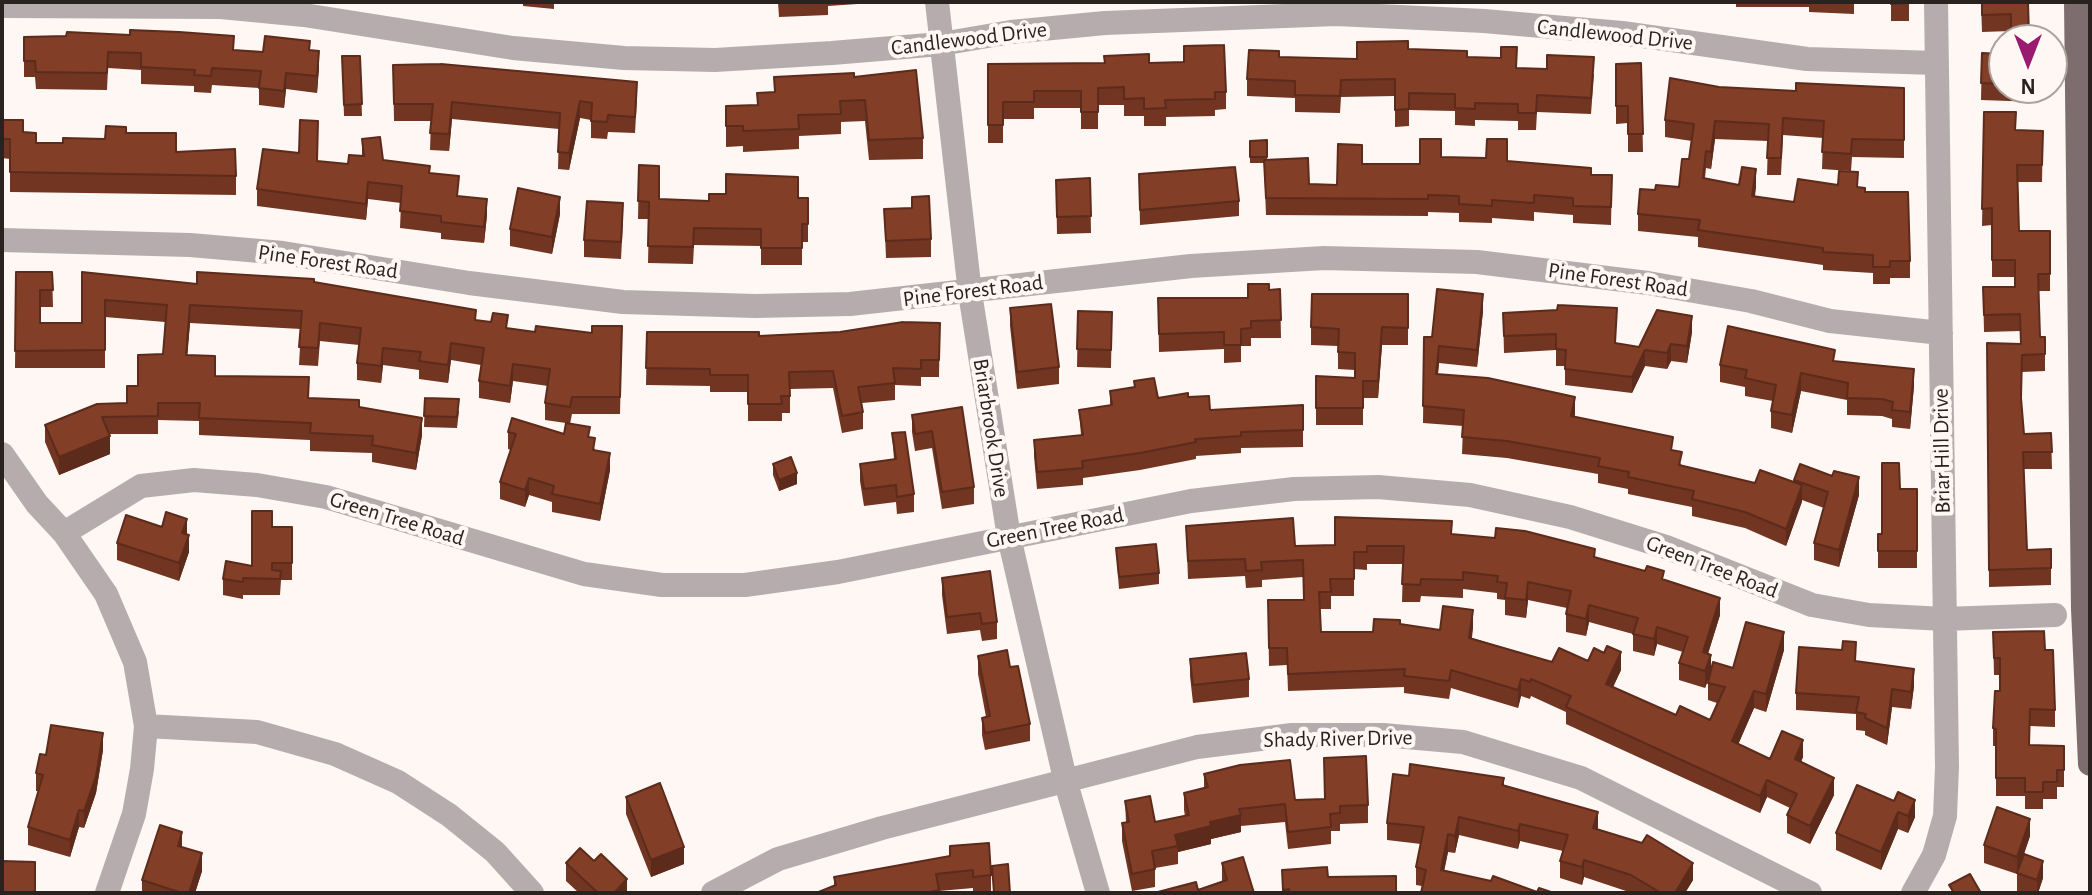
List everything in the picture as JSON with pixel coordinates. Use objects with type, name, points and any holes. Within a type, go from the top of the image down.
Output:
[{"type":"main road","points":[[2076,2],[2083,609],[2090,764]]},
{"type":"street","name":"Briarbrook Drive","points":[[937,2],[970,293],[1009,537],[1066,783],[1098,893]]},
{"type":"street","name":"Briar Hill Drive","points":[[1913,893],[1934,855],[1945,816],[1936,2]]},
{"type":"street","name":"Candlewood Drive","points":[[2,6],[221,7],[304,15],[513,48],[624,58],[715,60],[941,44],[1011,32],[1105,23],[1336,14],[1484,21],[1622,33],[1807,59],[1936,63]]},
{"type":"street","name":"Pine Forest Road","points":[[2,240],[190,245],[283,253],[469,283],[623,302],[755,306],[850,304],[1146,271],[1324,258],[1477,262],[1648,283],[1751,301],[1830,321],[1941,333]]},
{"type":"street","points":[[2,454],[37,504],[64,533],[106,594],[135,662],[146,726],[134,814],[107,893]]},
{"type":"street","name":"Green Tree Road","points":[[64,533],[141,486],[194,480],[257,485],[326,497],[584,574],[662,585],[745,585],[838,572],[1191,501],[1294,489],[1378,487],[1454,494],[1584,521],[1666,547],[1812,605],[1869,615],[1944,619],[2055,615]]},
{"type":"street","points":[[146,726],[257,732],[335,754],[398,782],[449,815],[495,852],[532,893]]},
{"type":"street","name":"Shady River Drive","points":[[713,893],[778,859],[882,828],[1197,747],[1292,735],[1383,735],[1463,742],[1581,778],[1810,893]]},
{"type":"building","points":[[1982,2],[2028,2],[2029,24],[2011,24],[2011,14],[1982,15]]},
{"type":"building","points":[[130,30],[234,36],[233,50],[263,52],[265,36],[310,41],[309,50],[319,51],[317,76],[286,73],[284,91],[259,88],[261,71],[212,68],[211,76],[194,75],[195,70],[141,67],[141,53],[108,52],[107,73],[36,72],[35,61],[24,61],[24,37],[66,36],[67,32],[130,35]]},
{"type":"building","points":[[1408,41],[1408,49],[1467,51],[1467,57],[1501,58],[1501,47],[1517,47],[1516,68],[1547,69],[1547,55],[1594,57],[1591,98],[1537,95],[1536,113],[1518,113],[1518,104],[1475,103],[1475,109],[1455,108],[1455,94],[1409,93],[1409,109],[1395,110],[1395,79],[1341,80],[1340,96],[1295,95],[1295,81],[1247,79],[1249,50],[1279,51],[1279,57],[1357,59],[1357,42]]},
{"type":"building","points":[[1224,45],[1226,92],[1215,92],[1215,99],[1165,100],[1166,108],[1144,109],[1144,98],[1124,99],[1124,87],[1098,88],[1098,112],[1081,112],[1081,91],[1034,91],[1034,102],[1003,102],[1003,125],[988,125],[988,64],[1105,63],[1104,56],[1149,54],[1149,63],[1184,62],[1184,46]]},
{"type":"building","points":[[1982,53],[1988,53],[1988,83],[1981,83]]},
{"type":"building","points":[[342,56],[360,56],[362,104],[344,105]]},
{"type":"building","points":[[1641,63],[1643,134],[1628,134],[1628,106],[1616,106],[1616,64]]},
{"type":"building","points":[[441,64],[637,82],[635,117],[608,115],[607,122],[591,121],[592,103],[580,101],[569,153],[558,152],[560,113],[452,102],[449,134],[430,133],[433,104],[394,104],[393,65]]},
{"type":"building","points":[[916,70],[923,138],[869,140],[865,100],[840,101],[841,114],[798,115],[799,129],[743,131],[743,126],[726,126],[726,106],[758,105],[757,93],[775,92],[774,77],[854,73],[854,77]]},
{"type":"building","points":[[1670,78],[1719,87],[1796,91],[1796,83],[1904,88],[1904,140],[1852,139],[1851,154],[1822,152],[1824,121],[1783,118],[1781,158],[1767,158],[1769,124],[1715,121],[1711,152],[1706,151],[1703,178],[1739,185],[1742,167],[1756,169],[1752,196],[1794,202],[1798,179],[1838,185],[1839,171],[1858,172],[1857,187],[1865,188],[1865,192],[1908,192],[1910,261],[1890,261],[1890,267],[1873,267],[1873,255],[1823,252],[1823,248],[1698,230],[1700,220],[1638,214],[1640,189],[1655,190],[1656,185],[1679,187],[1682,159],[1689,159],[1694,124],[1665,120]]},
{"type":"building","points":[[1984,112],[2016,112],[2015,130],[2043,131],[2042,165],[2017,165],[2019,231],[2050,231],[2050,274],[2038,274],[2040,337],[2045,337],[2045,354],[2022,355],[2021,398],[2024,434],[2051,433],[2052,452],[2023,452],[2027,550],[2051,549],[2051,568],[1989,570],[1987,343],[2021,344],[2020,314],[1984,315],[1983,287],[2015,287],[2015,260],[1992,260],[1992,208],[1982,209]]},
{"type":"building","points":[[2,120],[23,120],[23,132],[36,133],[36,143],[63,143],[63,138],[105,139],[106,126],[126,127],[126,133],[176,133],[176,152],[235,149],[236,176],[10,172],[10,139],[2,139]]},
{"type":"building","points":[[300,120],[318,121],[317,161],[348,164],[349,155],[364,156],[362,139],[380,137],[383,160],[430,166],[429,173],[459,176],[457,196],[487,199],[484,227],[441,222],[441,216],[400,211],[402,186],[368,182],[366,204],[257,189],[263,149],[299,153]]},
{"type":"building","points":[[1420,139],[1441,139],[1441,157],[1486,158],[1487,139],[1507,139],[1507,161],[1591,168],[1591,175],[1612,175],[1611,207],[1573,206],[1573,198],[1534,195],[1534,203],[1492,200],[1492,206],[1459,204],[1459,196],[1428,195],[1428,199],[1266,198],[1264,160],[1308,158],[1309,184],[1337,185],[1338,144],[1362,145],[1362,164],[1420,164]]},
{"type":"building","points":[[1267,140],[1267,157],[1250,157],[1250,141]]},
{"type":"building","points":[[639,165],[659,166],[659,199],[709,201],[709,194],[726,194],[726,174],[798,177],[798,198],[808,198],[808,224],[802,224],[802,248],[761,248],[761,229],[694,228],[693,247],[648,246],[649,202],[638,201]]},
{"type":"building","points":[[1235,167],[1239,201],[1140,210],[1139,174]]},
{"type":"building","points":[[1090,178],[1091,216],[1057,217],[1056,180]]},
{"type":"building","points":[[518,188],[560,197],[552,237],[510,229]]},
{"type":"building","points":[[929,196],[931,239],[886,241],[884,209],[912,208],[912,197]]},
{"type":"building","points":[[587,201],[623,203],[621,242],[584,240]]},
{"type":"building","points":[[16,272],[52,272],[53,290],[40,290],[40,323],[82,323],[82,272],[197,284],[197,272],[314,279],[314,282],[476,310],[475,320],[491,322],[493,313],[508,315],[506,328],[535,332],[536,326],[592,333],[592,326],[622,326],[620,397],[572,397],[570,407],[545,403],[550,369],[513,364],[510,386],[479,381],[484,348],[451,343],[448,365],[419,361],[421,352],[383,348],[381,366],[357,363],[361,328],[320,323],[318,348],[299,347],[302,311],[190,305],[186,355],[215,356],[215,376],[309,377],[308,398],[359,400],[359,407],[422,418],[416,453],[372,445],[373,436],[310,433],[311,423],[199,418],[200,403],[158,403],[158,416],[102,417],[110,436],[59,457],[45,425],[97,404],[127,403],[127,386],[138,386],[138,355],[163,354],[167,305],[105,300],[105,350],[15,351]]},
{"type":"building","points":[[1248,284],[1269,284],[1269,290],[1280,289],[1281,320],[1251,321],[1251,328],[1241,329],[1241,345],[1224,345],[1224,332],[1159,334],[1158,298],[1248,298]]},
{"type":"building","points":[[1437,289],[1483,294],[1477,350],[1439,346],[1436,374],[1488,378],[1575,397],[1571,416],[1673,437],[1671,450],[1682,452],[1679,465],[1755,483],[1760,470],[1802,485],[1786,529],[1745,512],[1692,499],[1694,491],[1628,477],[1629,472],[1598,466],[1600,458],[1507,441],[1462,437],[1464,410],[1423,406],[1424,337],[1432,337]]},
{"type":"building","points":[[1312,294],[1408,294],[1408,328],[1382,327],[1378,381],[1363,381],[1363,408],[1316,408],[1316,376],[1355,378],[1355,353],[1338,352],[1339,329],[1311,327]]},
{"type":"building","points":[[1051,304],[1059,367],[1017,372],[1010,308]]},
{"type":"building","points":[[1558,305],[1617,308],[1615,343],[1639,347],[1657,310],[1692,316],[1687,346],[1671,344],[1667,353],[1645,350],[1632,377],[1565,369],[1566,350],[1556,349],[1556,334],[1504,336],[1503,313],[1557,310]]},
{"type":"building","points":[[1078,311],[1112,312],[1111,350],[1077,349]]},
{"type":"building","points":[[903,322],[940,323],[939,360],[921,360],[921,369],[893,368],[895,383],[858,387],[863,412],[842,416],[833,371],[789,372],[790,396],[781,396],[782,404],[748,404],[748,375],[710,375],[710,369],[646,368],[647,332],[759,332],[759,336],[840,332]]},
{"type":"building","points":[[1728,326],[1835,350],[1833,361],[1914,369],[1910,412],[1892,410],[1893,402],[1882,399],[1847,398],[1848,383],[1801,373],[1792,415],[1771,411],[1776,385],[1745,378],[1747,370],[1720,365]]},
{"type":"building","points":[[1154,378],[1158,398],[1188,393],[1188,397],[1209,396],[1210,410],[1303,405],[1303,430],[1241,432],[1241,436],[1195,439],[1196,442],[1140,453],[1082,461],[1083,468],[1037,472],[1034,440],[1083,435],[1079,410],[1112,405],[1110,391],[1135,387],[1134,381]]},
{"type":"building","points":[[425,398],[459,399],[457,417],[424,416]]},
{"type":"building","points":[[962,407],[974,487],[942,492],[932,431],[915,434],[912,415]]},
{"type":"building","points":[[512,418],[564,434],[566,423],[590,427],[588,437],[595,438],[593,450],[610,453],[600,504],[552,494],[554,486],[529,478],[525,490],[500,482],[516,434],[508,432]]},
{"type":"building","points":[[905,432],[914,494],[897,497],[896,485],[864,489],[860,464],[896,459],[892,433]]},
{"type":"building","points":[[791,457],[797,473],[779,480],[773,464]]},
{"type":"building","points":[[1882,463],[1899,463],[1900,489],[1917,489],[1917,551],[1878,551],[1878,534],[1882,534]]},
{"type":"building","points":[[1800,464],[1832,476],[1834,471],[1859,477],[1839,550],[1814,543],[1828,492],[1794,480]]},
{"type":"building","points":[[252,511],[272,511],[272,527],[292,527],[292,563],[272,563],[272,570],[281,571],[280,579],[243,578],[243,582],[223,579],[226,561],[252,566]]},
{"type":"building","points":[[166,512],[187,519],[182,533],[189,535],[179,563],[117,543],[126,515],[162,527]]},
{"type":"building","points":[[1335,517],[1452,521],[1451,534],[1495,538],[1496,528],[1525,531],[1595,549],[1594,557],[1645,571],[1647,566],[1664,571],[1662,579],[1720,598],[1703,652],[1711,655],[1705,671],[1679,663],[1688,637],[1657,627],[1654,639],[1633,634],[1638,618],[1589,605],[1586,619],[1566,614],[1571,591],[1528,582],[1526,600],[1505,598],[1507,583],[1497,582],[1498,576],[1463,572],[1463,580],[1421,579],[1420,585],[1402,584],[1404,546],[1367,546],[1367,552],[1354,552],[1354,579],[1330,579],[1331,592],[1319,592],[1321,632],[1373,632],[1374,619],[1400,620],[1400,624],[1440,630],[1443,606],[1473,610],[1469,638],[1552,662],[1559,648],[1588,661],[1594,648],[1604,653],[1607,646],[1621,652],[1606,684],[1676,715],[1680,706],[1710,720],[1725,687],[1708,683],[1713,662],[1733,668],[1746,622],[1784,632],[1766,694],[1754,691],[1732,741],[1770,759],[1782,731],[1803,740],[1795,759],[1834,778],[1810,826],[1787,815],[1797,794],[1767,780],[1760,796],[1566,707],[1571,696],[1531,679],[1530,682],[1521,679],[1518,690],[1451,670],[1449,681],[1404,676],[1405,669],[1288,674],[1287,648],[1269,648],[1268,600],[1304,600],[1303,560],[1261,562],[1262,570],[1246,571],[1245,559],[1188,561],[1186,526],[1293,518],[1295,546],[1335,545]]},
{"type":"building","points":[[1156,544],[1159,573],[1119,577],[1116,548]]},
{"type":"building","points":[[990,571],[997,622],[982,624],[980,613],[947,617],[942,578]]},
{"type":"building","points":[[2044,631],[2045,650],[2053,650],[2055,710],[2030,709],[2029,745],[2064,746],[2064,770],[2057,770],[2057,782],[2043,782],[2043,792],[2025,792],[2025,778],[1996,778],[1996,729],[1993,728],[1995,691],[2000,691],[2000,658],[1994,658],[1993,632]]},
{"type":"building","points":[[1843,641],[1856,642],[1855,661],[1914,669],[1911,692],[1892,689],[1887,728],[1865,718],[1866,714],[1856,712],[1859,697],[1796,693],[1799,647],[1842,650]]},
{"type":"building","points":[[1007,650],[1010,667],[1018,666],[1030,724],[985,733],[982,718],[990,716],[978,656]]},
{"type":"building","points":[[1246,653],[1249,679],[1193,685],[1190,659]]},
{"type":"building","points":[[51,725],[103,733],[96,776],[84,811],[79,810],[70,840],[28,827],[43,775],[36,773],[40,754],[46,755]]},
{"type":"building","points":[[1366,756],[1368,805],[1340,806],[1340,813],[1330,814],[1331,827],[1288,832],[1285,804],[1239,809],[1241,815],[1175,835],[1178,846],[1152,851],[1155,869],[1132,874],[1122,823],[1129,822],[1125,801],[1150,796],[1155,822],[1189,815],[1184,793],[1208,787],[1204,774],[1240,765],[1290,760],[1295,800],[1325,799],[1324,758]]},
{"type":"building","points":[[1410,764],[1504,778],[1502,785],[1598,812],[1593,828],[1642,843],[1647,835],[1693,863],[1675,893],[1661,893],[1631,875],[1584,860],[1582,867],[1560,861],[1568,835],[1520,824],[1518,831],[1459,817],[1455,836],[1448,834],[1441,870],[1491,881],[1493,876],[1537,892],[1539,888],[1554,893],[1421,893],[1426,870],[1416,867],[1424,827],[1387,823],[1393,774],[1409,776]]},
{"type":"building","points":[[660,783],[684,847],[651,860],[626,797]]},
{"type":"building","points":[[1857,785],[1894,801],[1898,792],[1915,800],[1908,816],[1898,812],[1881,852],[1836,833]]},
{"type":"building","points":[[1997,807],[2030,819],[2017,857],[1984,845]]},
{"type":"building","points":[[160,825],[182,832],[178,846],[202,853],[189,893],[142,880]]},
{"type":"building","points":[[989,843],[991,875],[973,877],[973,870],[936,874],[939,890],[925,893],[816,893],[836,885],[834,877],[950,856],[950,846]]},
{"type":"building","points":[[580,848],[594,861],[601,854],[627,879],[614,893],[598,893],[566,863]]},
{"type":"building","points":[[2024,854],[2043,861],[2037,880],[2017,873]]},
{"type":"building","points":[[1243,857],[1254,893],[1154,893],[1196,882],[1198,890],[1227,880],[1222,863]]},
{"type":"building","points":[[2,861],[35,862],[35,893],[2,893]]},
{"type":"building","points":[[1008,864],[1010,893],[994,893],[992,866]]},
{"type":"building","points":[[1327,867],[1328,877],[1396,876],[1396,893],[1289,893],[1289,889],[1283,890],[1282,870]]},
{"type":"building","points":[[1970,874],[1981,893],[1954,893],[1949,885]]}]
